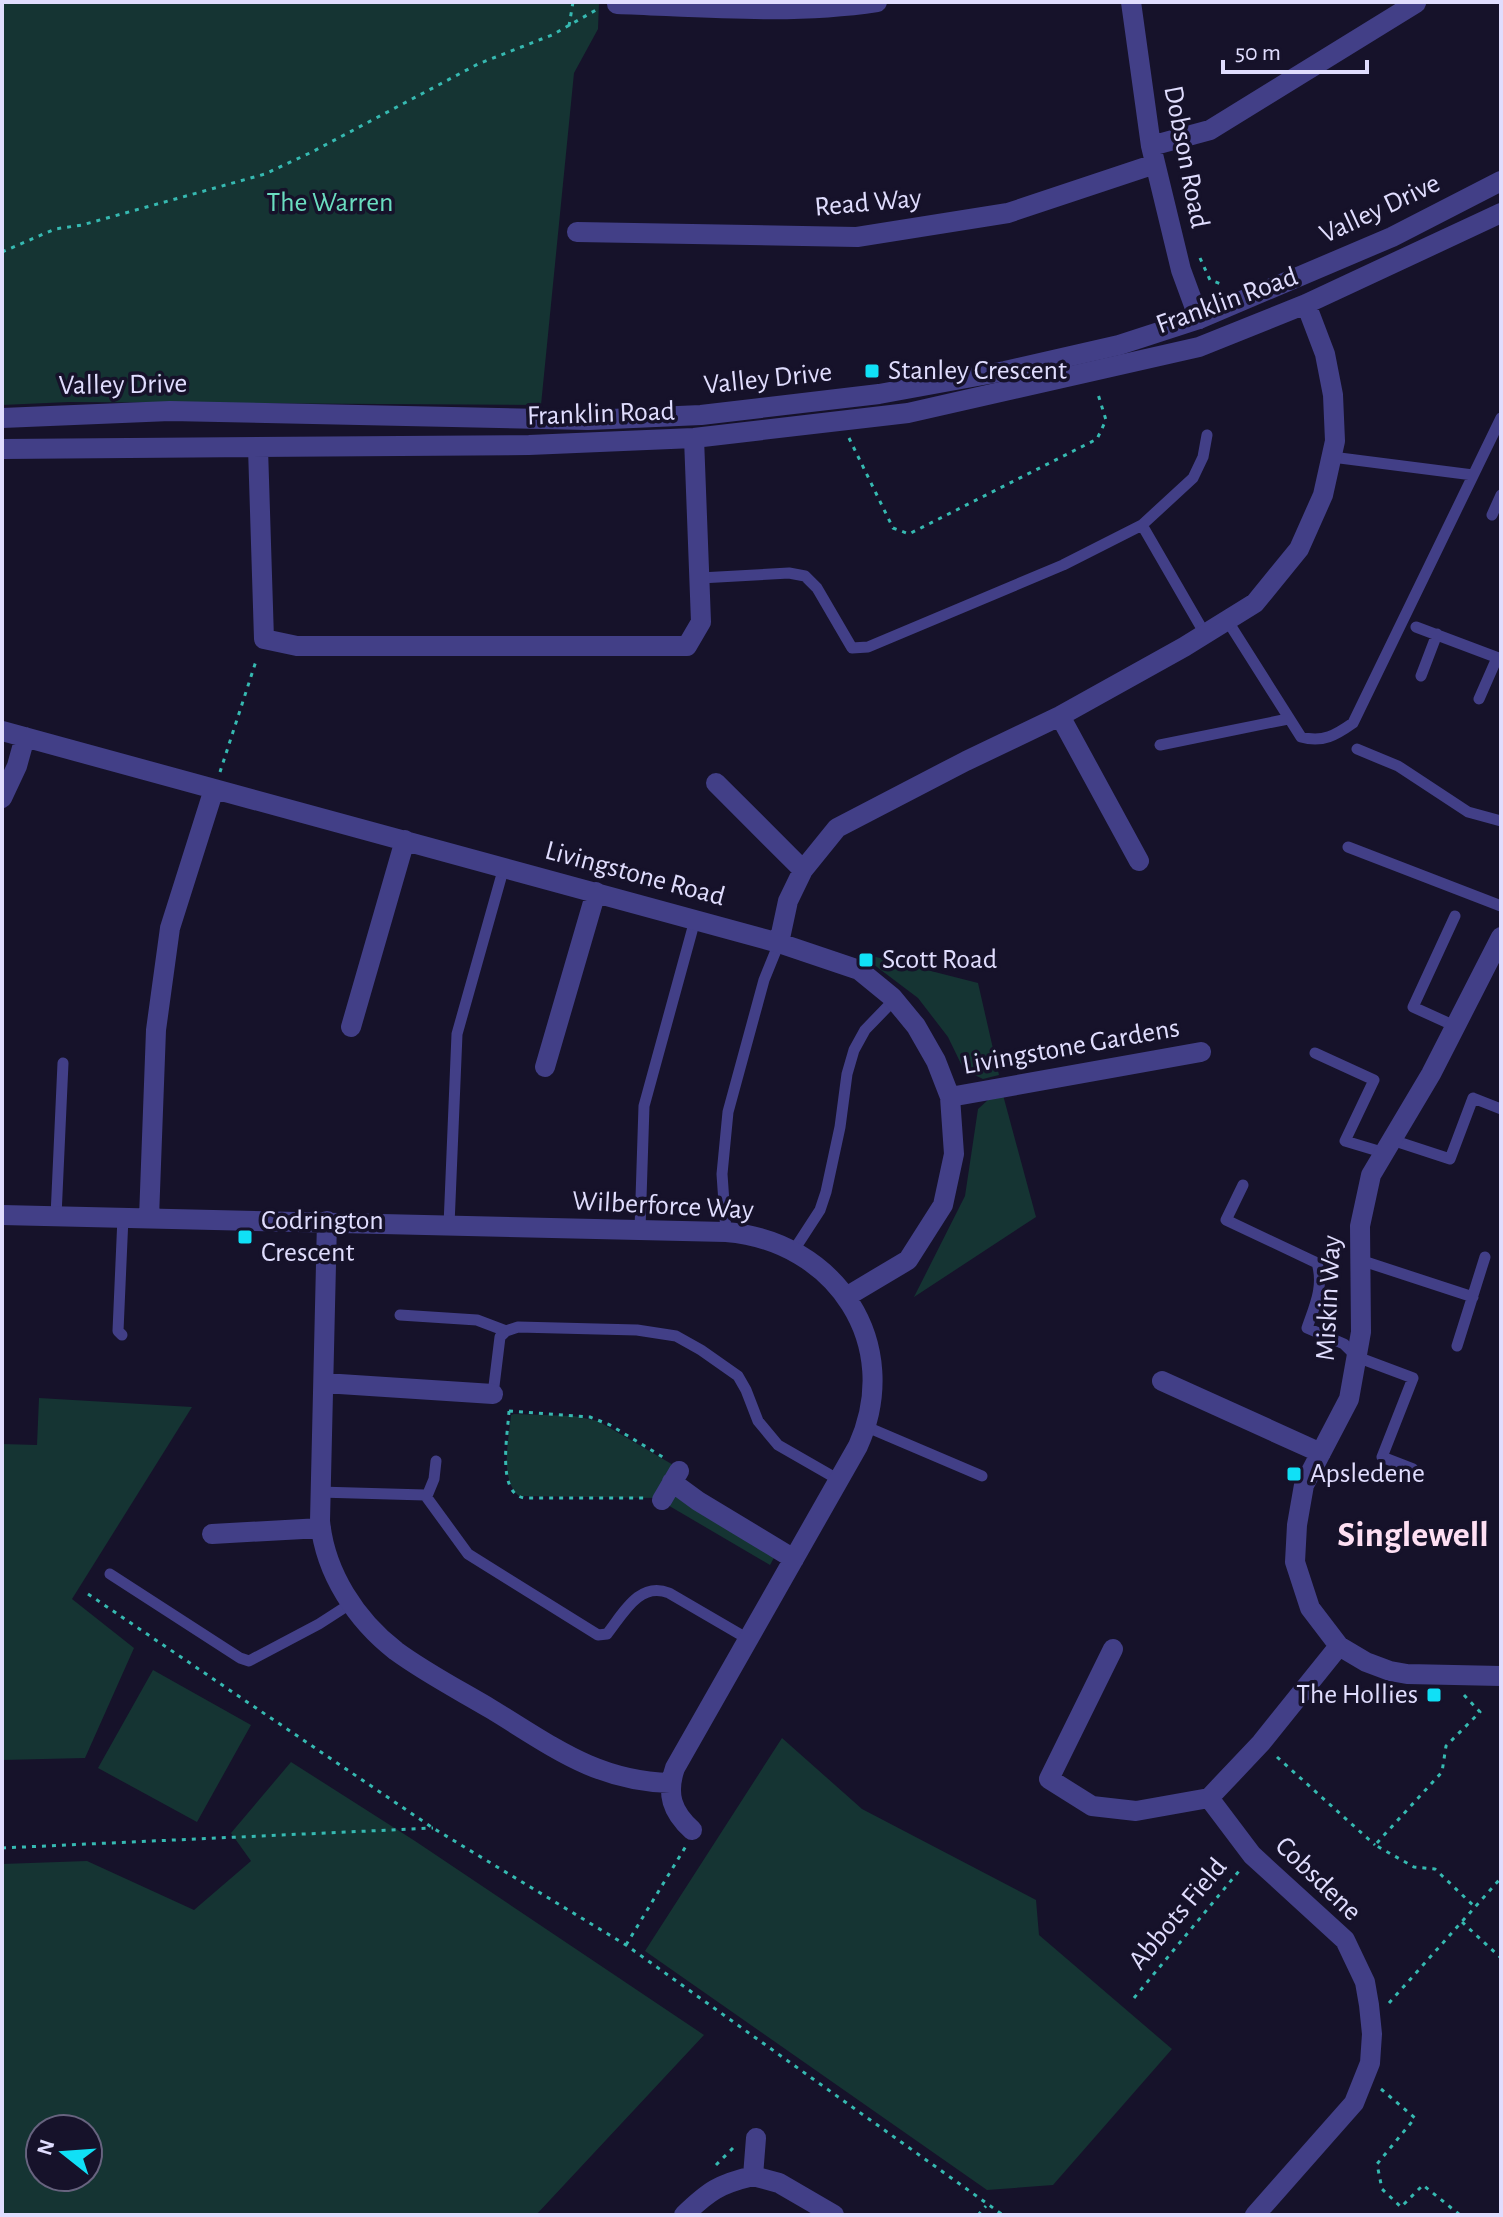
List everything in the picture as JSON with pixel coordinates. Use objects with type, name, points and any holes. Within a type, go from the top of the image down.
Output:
[{"type":"street","points":[[607,3],[752,9],[822,8],[877,2]]},
{"type":"street","name":"Dobson Road","points":[[1131,2],[1153,155],[1181,270],[1199,319]]},
{"type":"street","name":"Read Way","points":[[577,232],[857,237],[1008,213],[1210,130],[1416,3]]},
{"type":"street","name":"Valley Drive","points":[[2,418],[170,411],[588,420],[701,415],[879,394],[1005,371],[1119,345],[1199,319],[1392,237],[1501,181]]},
{"type":"street","name":"Franklin Road","points":[[2,449],[529,445],[694,438],[908,413],[1199,347],[1306,304],[1501,213]]},
{"type":"street","points":[[779,943],[788,901],[803,870],[837,828],[1060,716],[1255,603],[1299,549],[1323,495],[1335,441],[1333,395],[1325,354],[1306,304]]},
{"type":"street","points":[[258,448],[264,639],[297,646],[687,646],[701,622],[694,438]]},
{"type":"street","points":[[1060,716],[1139,861]]},
{"type":"street","name":"Livingstone Road","points":[[2,731],[779,943],[859,970],[894,1000],[916,1026],[936,1061],[950,1097],[954,1154],[943,1205],[908,1260],[846,1297]]},
{"type":"street","points":[[2,798],[17,766],[25,737]]},
{"type":"street","points":[[716,783],[803,870]]},
{"type":"street","points":[[149,1218],[156,1030],[170,928],[214,789]]},
{"type":"street","points":[[351,1027],[405,840]]},
{"type":"street","points":[[545,1067],[596,892]]},
{"type":"street","name":"Miskin Way","points":[[1501,937],[1457,1027],[1371,1175],[1360,1226],[1361,1332],[1349,1399],[1304,1485],[1295,1562],[1310,1608],[1339,1646],[1390,1671],[1501,1676]]},
{"type":"street","name":"Livingstone Gardens","points":[[950,1097],[1201,1052]]},
{"type":"street","name":"Wilberforce Way","points":[[2,1215],[726,1232],[761,1238],[794,1250],[818,1267],[846,1297],[864,1331],[873,1368],[872,1408],[867,1427],[677,1763],[670,1783]]},
{"type":"street","points":[[327,1221],[319,1492],[321,1528],[336,1576],[350,1604],[374,1633],[400,1654],[568,1756],[620,1777],[670,1783],[674,1810],[692,1830]]},
{"type":"street","points":[[1162,1381],[1321,1453]]},
{"type":"street","points":[[324,1383],[493,1394]]},
{"type":"street","points":[[667,1483],[794,1559]]},
{"type":"street","points":[[212,1534],[321,1528]]},
{"type":"street","points":[[1113,1649],[1049,1779],[1092,1806],[1136,1811],[1209,1798],[1261,1743],[1339,1646]]},
{"type":"street","name":"Cobsdene","points":[[1209,1798],[1252,1855],[1345,1940],[1365,1982],[1372,2034],[1370,2063],[1354,2103],[1255,2215]]},
{"type":"street","points":[[753,2176],[756,2138]]},
{"type":"street","points":[[684,2215],[709,2191],[730,2181],[753,2176],[779,2183],[834,2215]]},
{"type":"lane","points":[[1227,620],[1301,737],[1315,741],[1338,733],[1353,723],[1501,418]]},
{"type":"lane","points":[[700,578],[789,573],[805,576],[817,588],[852,648],[868,647],[1063,565],[1142,525],[1193,478],[1203,457],[1207,435]]},
{"type":"lane","points":[[1332,457],[1473,475]]},
{"type":"lane","points":[[1492,515],[1501,495]]},
{"type":"lane","points":[[1142,525],[1205,634]]},
{"type":"lane","points":[[1416,627],[1499,658],[1479,699]]},
{"type":"lane","points":[[1421,676],[1437,634]]},
{"type":"lane","points":[[1160,745],[1288,719]]},
{"type":"lane","points":[[1357,749],[1398,766],[1468,812],[1501,821]]},
{"type":"lane","points":[[1348,847],[1501,906]]},
{"type":"lane","points":[[449,1225],[457,1034],[504,867]]},
{"type":"lane","points":[[1455,916],[1413,1007],[1457,1027]]},
{"type":"lane","points":[[640,1229],[644,1106],[695,920]]},
{"type":"lane","points":[[726,1232],[722,1174],[728,1112],[764,980],[779,943]]},
{"type":"lane","points":[[794,1250],[820,1210],[826,1192],[854,1050],[865,1030],[894,1000]]},
{"type":"lane","points":[[1315,1053],[1374,1080],[1345,1141],[1450,1159],[1473,1098],[1501,1109]]},
{"type":"lane","points":[[56,1216],[63,1063]]},
{"type":"lane","points":[[1243,1185],[1226,1220],[1317,1263],[1321,1277],[1319,1293],[1307,1328],[1344,1344],[1357,1357],[1413,1378],[1382,1457],[1413,1469]]},
{"type":"lane","points":[[122,1335],[118,1331],[123,1217]]},
{"type":"lane","points":[[1457,1346],[1485,1257]]},
{"type":"lane","points":[[1360,1260],[1473,1297]]},
{"type":"lane","points":[[400,1315],[477,1320],[506,1331]]},
{"type":"lane","points":[[493,1394],[500,1337],[518,1327],[637,1330],[673,1335],[738,1376],[758,1421],[778,1445],[839,1480]]},
{"type":"lane","points":[[867,1427],[982,1476]]},
{"type":"lane","points":[[427,1496],[434,1479],[436,1461]]},
{"type":"lane","points":[[319,1492],[419,1493],[427,1496],[467,1553],[598,1635],[607,1634],[640,1595],[659,1590],[748,1639]]},
{"type":"lane","points":[[110,1574],[226,1650],[249,1661],[350,1604]]},
{"type":"path","points":[[569,26],[573,2]]},
{"type":"path","points":[[2,252],[55,229],[82,225],[265,174],[478,64],[569,26],[607,3]]},
{"type":"path","points":[[1196,246],[1210,280],[1229,285]]},
{"type":"path","points":[[841,421],[893,528],[909,534],[1097,439],[1106,420],[1092,372]]},
{"type":"path","points":[[214,789],[264,639]]},
{"type":"path","points":[[493,1394],[509,1411],[590,1417],[610,1425],[667,1483]]},
{"type":"path","points":[[509,1411],[506,1471],[510,1488],[516,1496],[524,1498],[667,1483]]},
{"type":"path","points":[[88,1594],[433,1828],[626,1945],[1003,2215]]},
{"type":"path","points":[[1375,1845],[1442,1772],[1446,1746],[1480,1712],[1462,1693],[1460,1676]]},
{"type":"path","points":[[1261,1743],[1375,1845],[1414,1867],[1435,1869],[1476,1908]]},
{"type":"path","points":[[2,1848],[433,1828]]},
{"type":"path","points":[[626,1945],[695,1832],[692,1830]]},
{"type":"path","name":"Abbots Field","points":[[1134,1998],[1252,1855]]},
{"type":"path","points":[[1386,2009],[1501,1878]]},
{"type":"path","points":[[1462,1922],[1501,1958]]},
{"type":"path","points":[[1374,2082],[1415,2118],[1377,2164],[1382,2189],[1401,2207]]},
{"type":"path","points":[[1401,2214],[1401,2207],[1422,2185],[1460,2215]]},
{"type":"path","points":[[978,2215],[988,2204]]},
{"type":"green space","name":"The Warren","points":[[2,2],[599,2],[598,29],[574,73],[541,405],[69,402],[2,405]]},
{"type":"green space","points":[[872,956],[978,983],[999,1075],[983,1079],[964,1070],[948,1037],[918,998],[869,961]]},
{"type":"green space","points":[[1003,1095],[1036,1217],[914,1297],[965,1196],[978,1109],[988,1100]]},
{"type":"green space","points":[[39,1398],[192,1407],[72,1599],[134,1648],[85,1758],[2,1760],[2,1444],[37,1445]]},
{"type":"green space","points":[[511,1415],[574,1416],[598,1421],[675,1466],[657,1498],[519,1496],[509,1480],[507,1469]]},
{"type":"green space","points":[[675,1496],[776,1554],[770,1565],[666,1504]]},
{"type":"green space","points":[[153,1670],[251,1725],[197,1822],[98,1768]]},
{"type":"green space","points":[[782,1738],[862,1809],[1036,1900],[1039,1935],[1172,2049],[1053,2185],[987,2190],[645,1951]]},
{"type":"green space","points":[[291,1762],[415,1841],[704,2035],[536,2215],[2,2215],[2,1864],[87,1861],[194,1910],[251,1861],[231,1833]]},
{"type":"place","name":"Stanley Crescent","points":[[872,371]]},
{"type":"place","name":"Scott Road","points":[[866,960]]},
{"type":"place","name":"Codrington Crescent","points":[[245,1237]]},
{"type":"place","name":"Apsledene","points":[[1294,1474]]},
{"type":"place","name":"The Hollies","points":[[1434,1695]]},
{"type":"district","name":"Singlewell","points":[[1413,1535]]}]
